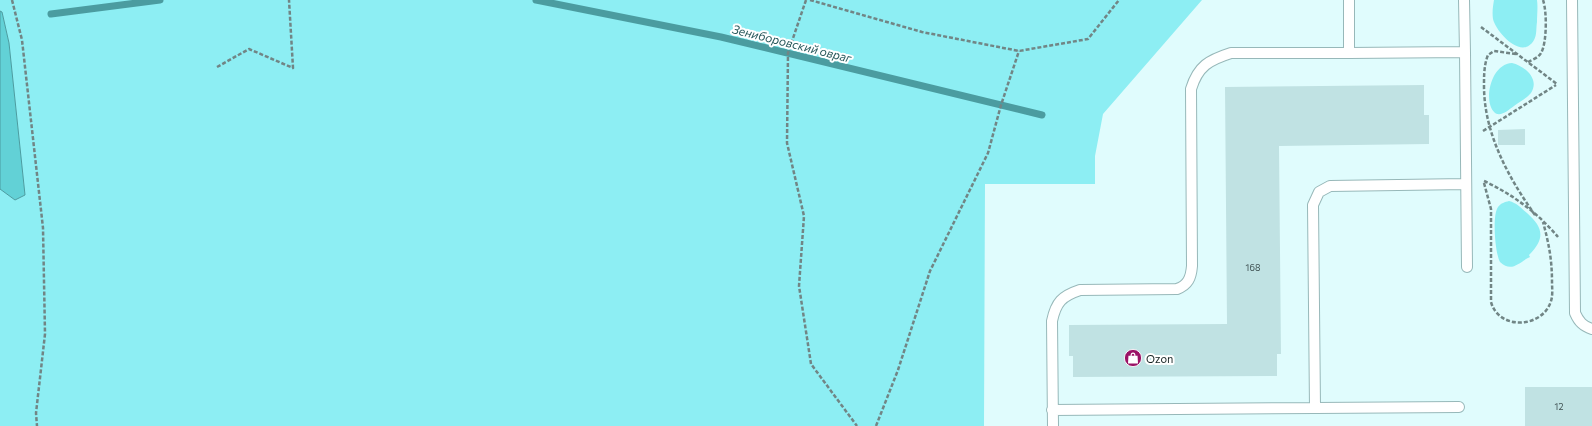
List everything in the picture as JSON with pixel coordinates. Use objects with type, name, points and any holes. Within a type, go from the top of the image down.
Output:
[{"type":"lane","points":[[1349,0],[1349,52]]},
{"type":"lane","points":[[1464,0],[1466,267]]},
{"type":"lane","points":[[1572,0],[1575,313],[1579,322],[1592,329]]},
{"type":"lane","points":[[1053,426],[1052,321],[1054,312],[1061,300],[1069,294],[1080,290],[1177,289],[1183,287],[1191,278],[1191,89],[1199,71],[1207,63],[1215,58],[1231,53],[1465,52]]},
{"type":"lane","points":[[1315,408],[1313,205],[1319,192],[1330,186],[1466,184]]},
{"type":"lane","points":[[1052,410],[1459,407]]},
{"type":"path","points":[[12,0],[22,40],[43,228],[45,334],[36,413],[37,426]]},
{"type":"path","points":[[217,66],[249,49],[293,68],[290,0]]},
{"type":"path","points":[[806,0],[788,53],[786,143],[804,216],[799,286],[811,364],[857,426]]},
{"type":"path","points":[[810,0],[922,32],[1019,52],[1088,39],[1119,0]]},
{"type":"path","points":[[1528,62],[1538,57],[1544,45],[1545,9],[1543,0]]},
{"type":"path","points":[[1465,15],[1557,85],[1465,142]]},
{"type":"path","points":[[1516,54],[1494,51],[1488,55],[1486,59],[1484,90],[1489,127],[1496,146],[1507,170],[1535,215]]},
{"type":"path","points":[[876,426],[898,370],[930,271],[988,153],[1001,105],[1019,52]]},
{"type":"path","points":[[1466,173],[1501,189],[1535,215],[1574,257]]},
{"type":"path","points":[[1484,181],[1490,210],[1491,302],[1496,313],[1503,319],[1514,321],[1534,320],[1543,315],[1551,302],[1552,261],[1543,222]]},
{"type":"shaded area","points":[[0,0],[1202,0],[1103,114],[1095,156],[1095,184],[985,184],[984,426],[0,426],[0,189],[15,200],[25,195],[9,43],[2,12],[0,11]]},
{"type":"shaded area","points":[[1494,0],[1537,0],[1536,34],[1534,40],[1529,46],[1517,46],[1504,37],[1499,31],[1493,19]]},
{"type":"shaded area","points":[[0,11],[2,12],[9,43],[25,195],[15,200],[0,189]]},
{"type":"shaded area","points":[[1512,63],[1522,67],[1530,74],[1534,83],[1533,88],[1531,93],[1506,112],[1497,114],[1492,110],[1490,103],[1490,86],[1498,70],[1504,65]]},
{"type":"shaded area","points":[[1509,201],[1519,206],[1533,218],[1537,224],[1540,234],[1538,244],[1529,255],[1530,257],[1512,267],[1508,267],[1500,262],[1495,234],[1496,211],[1500,205]]},
{"type":"building","points":[[1424,85],[1424,115],[1429,115],[1429,144],[1279,146],[1281,354],[1277,354],[1277,376],[1073,377],[1073,356],[1069,356],[1069,325],[1227,324],[1225,87]]},
{"type":"building","points":[[1525,129],[1525,145],[1498,145],[1498,130]]},
{"type":"building","points":[[1525,387],[1592,387],[1592,426],[1525,426]]},
{"type":"waterway","name":"Зениборовский овраг","points":[[51,14],[160,0]]},
{"type":"waterway","name":"Зениборовский овраг","points":[[536,0],[721,37],[1042,115]]},
{"type":"place","name":"Ozon","points":[[1133,358]]}]
